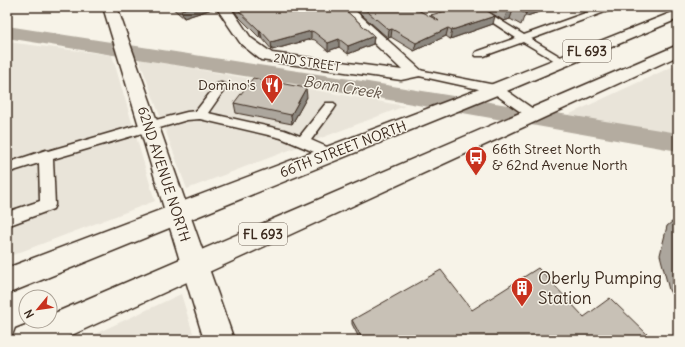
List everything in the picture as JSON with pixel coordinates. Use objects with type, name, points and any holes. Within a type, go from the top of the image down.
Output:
[{"type":"main road","name":"62ND AVENUE NORTH","points":[[110,7],[219,340]]},
{"type":"main road","name":"2ND STREET","points":[[223,7],[246,41],[267,57],[401,75],[414,72]]},
{"type":"main road","points":[[343,7],[414,72]]},
{"type":"main road","name":"66TH STREET NORTH","points":[[7,281],[496,89],[678,14]]},
{"type":"main road","name":"FL 693","points":[[27,340],[562,100],[675,52]]},
{"type":"lane","points":[[473,7],[562,62]]},
{"type":"lane","points":[[480,54],[610,7]]},
{"type":"lane","points":[[414,72],[496,89],[532,114]]},
{"type":"lane","points":[[200,115],[221,86]]},
{"type":"lane","points":[[302,142],[330,106]]},
{"type":"lane","points":[[7,168],[46,155],[148,126],[187,116],[200,115],[284,134],[331,154]]},
{"type":"lane","points":[[7,219],[48,205],[46,155]]},
{"type":"shaded area","points":[[7,42],[112,55],[155,201],[7,257]]},
{"type":"shaded area","points":[[139,59],[405,106],[187,189]]},
{"type":"shaded area","points":[[678,64],[678,143],[557,120]]},
{"type":"shaded area","points":[[181,294],[195,340],[82,340]]},
{"type":"building","points":[[178,7],[190,7],[181,10]]},
{"type":"building","points":[[235,7],[342,7],[374,36],[348,46],[339,39],[328,43],[311,31],[271,42]]},
{"type":"building","points":[[362,7],[412,7],[439,21],[431,15],[459,7],[481,7],[495,16],[452,30],[448,28],[416,43],[392,29],[389,30]]},
{"type":"building","points":[[514,7],[525,7],[526,14]]},
{"type":"building","name":"Domino's","points":[[253,78],[306,88],[291,115],[234,103]]},
{"type":"building","name":"Oberly Pumping Station","points":[[538,268],[584,317],[610,298],[653,340],[363,340],[352,320],[441,270],[472,310]]},
{"type":"waterway","name":"Bonn Creek","points":[[7,32],[350,86],[678,142]]},
{"type":"place","name":"Domino's","points":[[272,104]]},
{"type":"place","name":"66th Street North & 62nd Avenue North","points":[[476,176]]},
{"type":"place","name":"Oberly Pumping Station","points":[[522,308]]}]
